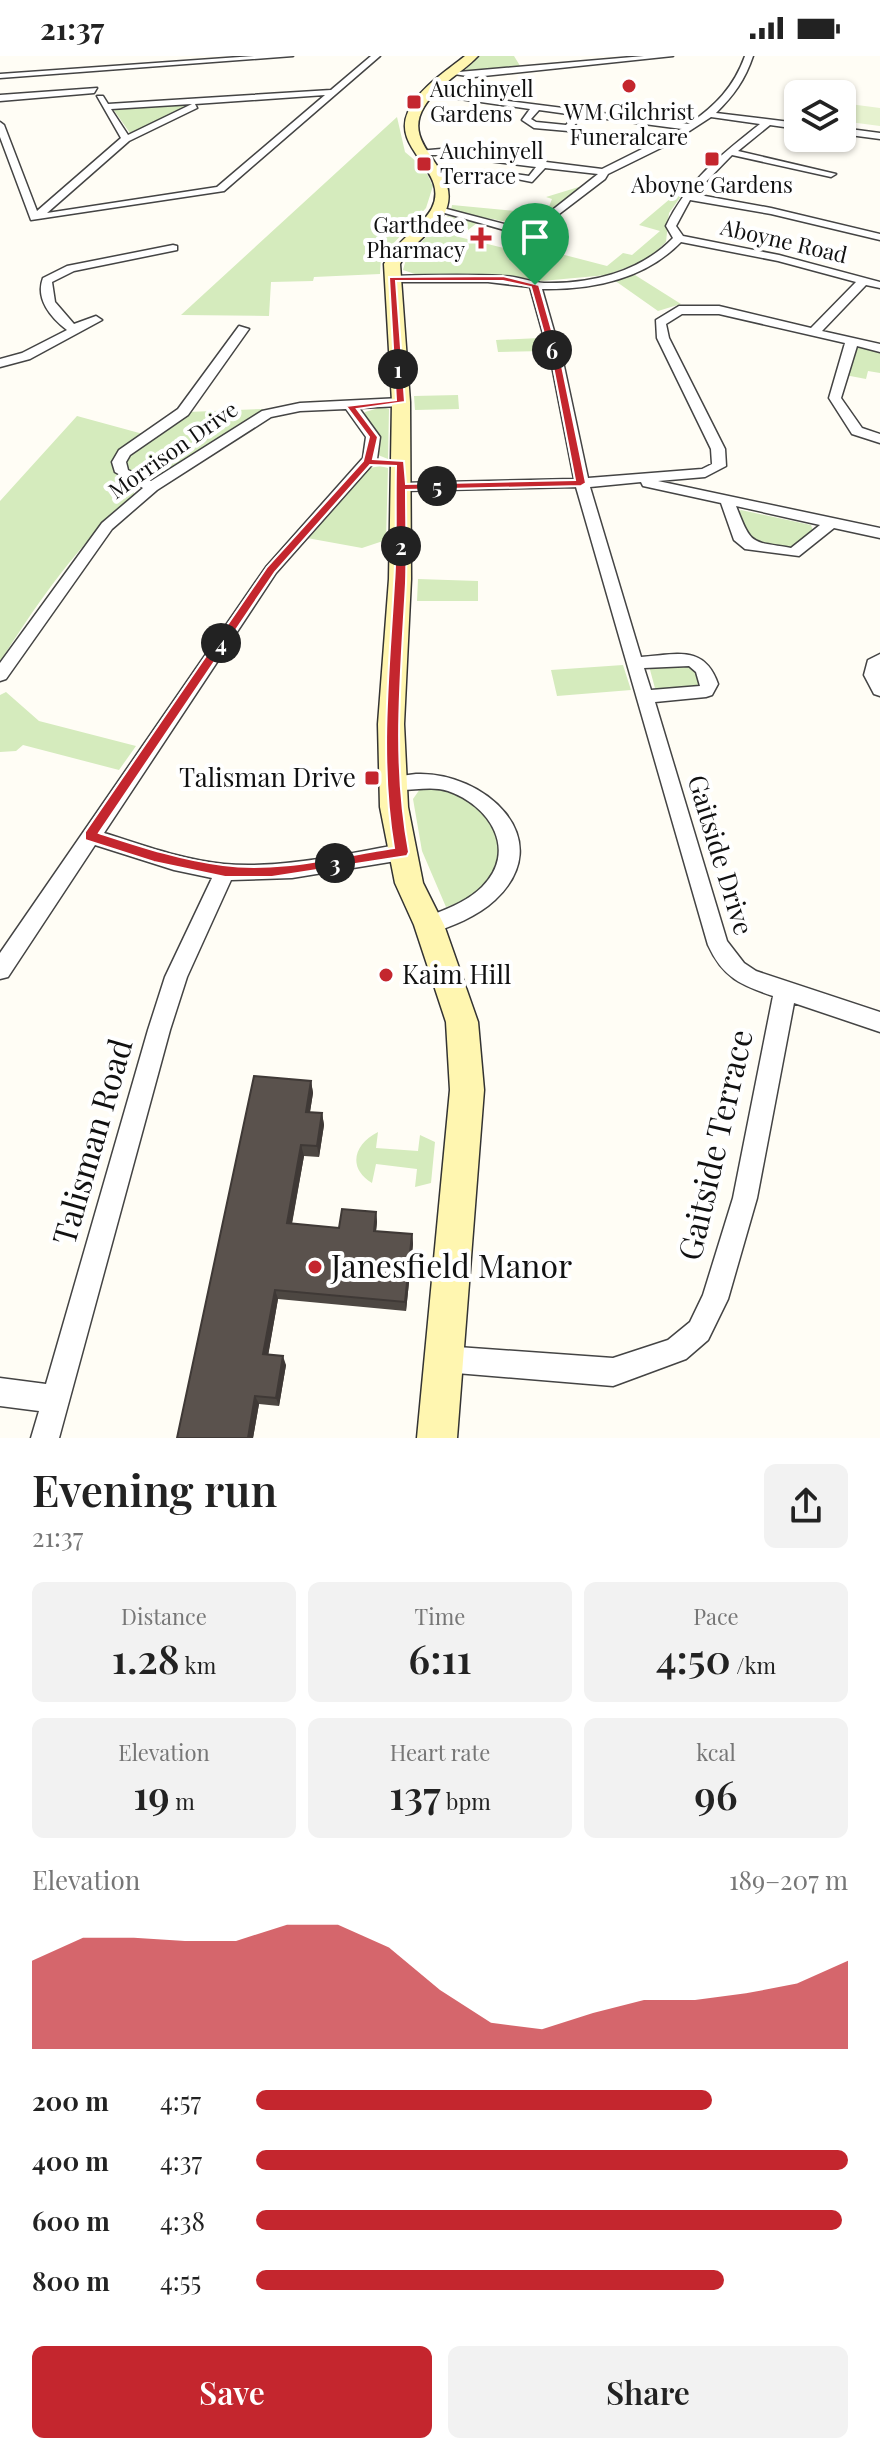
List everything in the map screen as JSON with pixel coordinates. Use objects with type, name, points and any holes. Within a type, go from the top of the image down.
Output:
[{"type":"street","points":[[102,56],[104,68]]},
{"type":"street","points":[[0,76],[289,56]]},
{"type":"street","points":[[355,56],[364,68]]},
{"type":"street","points":[[35,218],[220,189],[376,56]]},
{"type":"street","points":[[437,1438],[467,1090],[462,1022],[429,925],[409,883],[392,783],[391,724],[400,579],[401,402],[392,279],[393,258],[439,210],[443,193],[442,179],[412,140],[410,130],[414,113],[429,94],[472,56]]},
{"type":"street","points":[[584,56],[592,63]]},
{"type":"street","points":[[451,73],[474,75],[592,63],[604,59],[669,56]]},
{"type":"street","points":[[421,153],[441,152],[603,172],[666,143],[707,114],[740,82],[749,56]]},
{"type":"street","points":[[519,61],[526,70]]},
{"type":"street","points":[[92,69],[94,90],[126,139]]},
{"type":"street","points":[[0,98],[94,90]]},
{"type":"street","points":[[105,107],[334,92]]},
{"type":"street","points":[[429,94],[690,127]]},
{"type":"street","points":[[35,218],[126,139],[202,100]]},
{"type":"street","points":[[536,108],[526,120],[534,125],[568,128],[581,114]]},
{"type":"street","points":[[707,114],[784,124]]},
{"type":"street","points":[[392,279],[503,279],[535,285],[574,285],[633,272],[655,262],[679,238],[671,226],[687,196],[731,152],[768,122]]},
{"type":"street","points":[[0,125],[35,218]]},
{"type":"street","points":[[856,133],[880,136]]},
{"type":"street","points":[[731,152],[831,174]]},
{"type":"street","points":[[501,175],[532,179],[542,165]]},
{"type":"street","points":[[439,210],[529,234],[604,176],[603,172]]},
{"type":"street","points":[[687,196],[771,211],[880,237]]},
{"type":"street","name":"Aboyne Road","points":[[679,238],[779,258],[880,285]]},
{"type":"street","points":[[76,330],[60,323],[45,288],[47,280],[71,268],[173,248]]},
{"type":"street","points":[[814,332],[863,281]]},
{"type":"street","name":"Gaitside Drive","points":[[535,285],[558,366],[581,483],[718,945],[736,970],[749,978],[880,1022]]},
{"type":"street","points":[[368,462],[401,475],[581,483],[705,473],[719,466],[718,449],[663,338],[660,323],[667,316],[688,309],[719,310],[880,348]]},
{"type":"street","points":[[0,363],[26,356],[96,320]]},
{"type":"street","points":[[152,487],[122,472],[119,462],[124,453],[183,412],[243,329]]},
{"type":"street","points":[[852,341],[835,398],[854,429],[866,437],[880,439]]},
{"type":"street","name":"Morrison Drive","points":[[0,675],[107,526],[152,487],[267,414],[300,407],[401,402]]},
{"type":"street","points":[[0,970],[271,570],[368,462],[373,437],[351,406]]},
{"type":"street","points":[[630,480],[880,533]]},
{"type":"street","points":[[727,501],[742,540],[750,546],[794,553],[831,523]]},
{"type":"street","points":[[880,660],[874,664],[872,675],[880,690]]},
{"type":"street","points":[[636,663],[698,662],[704,667],[709,684],[706,691],[697,694],[646,697]]},
{"type":"street","points":[[392,783],[437,781],[472,792],[497,811],[510,840],[508,863],[492,889],[469,908],[429,925]]},
{"type":"street","points":[[90,836],[154,856],[225,872],[272,872],[402,852]]},
{"type":"street","name":"Talisman Road","points":[[45,1438],[118,1166],[159,1030],[176,977],[225,872]]},
{"type":"street","name":"Gaitside Terrace","points":[[444,1359],[613,1372],[677,1350],[699,1331],[715,1299],[745,1198],[785,992]]},
{"type":"street","points":[[0,1392],[56,1399]]},
{"type":"green space","points":[[480,56],[514,56],[522,69],[470,73],[465,70]]},
{"type":"green space","points":[[196,103],[130,133],[113,109],[116,108]]},
{"type":"green space","points":[[856,105],[880,108],[880,126],[856,123]]},
{"type":"green space","points":[[397,117],[405,152],[424,168],[433,186],[426,208],[381,257],[380,274],[271,282],[269,316],[181,315]]},
{"type":"green space","points":[[582,186],[583,189],[527,230],[520,229],[524,226],[451,211],[452,205],[546,214],[552,199],[546,197]]},
{"type":"green space","points":[[677,193],[682,195],[669,213],[666,242],[648,259],[607,275],[542,281],[504,275],[415,274],[403,270],[407,256],[448,216],[477,223],[459,237],[548,259],[557,253],[607,266],[623,253],[632,255],[660,231],[639,225]]},
{"type":"green space","points":[[635,275],[681,304],[658,311],[614,280]]},
{"type":"green space","points":[[540,338],[544,351],[498,352],[496,340]]},
{"type":"green space","points":[[853,347],[880,351],[880,373],[868,371],[866,379],[845,375]]},
{"type":"green space","points":[[458,395],[459,409],[415,410],[414,396]]},
{"type":"green space","points":[[382,407],[389,409],[388,459],[378,455],[376,434],[363,418],[365,412]]},
{"type":"green space","points":[[263,409],[262,413],[163,474],[145,477],[128,470],[125,460],[134,448],[188,412]]},
{"type":"green space","points":[[77,416],[143,434],[121,451],[114,467],[120,476],[133,484],[134,495],[96,532],[61,573],[0,662],[0,501]]},
{"type":"green space","points":[[370,468],[388,468],[386,540],[362,548],[307,538]]},
{"type":"green space","points":[[741,510],[811,525],[813,531],[791,548],[751,542],[736,514]]},
{"type":"green space","points":[[418,579],[478,581],[478,601],[417,601]]},
{"type":"green space","points":[[623,665],[631,690],[557,696],[551,670]]},
{"type":"green space","points":[[689,665],[697,670],[701,685],[695,690],[656,692],[649,666]]},
{"type":"green space","points":[[6,692],[39,721],[136,746],[119,770],[23,745],[16,751],[0,752],[0,695]]},
{"type":"green space","points":[[443,787],[472,797],[501,834],[497,860],[487,881],[470,896],[446,907],[422,851],[413,799],[420,789]]},
{"type":"green space","points":[[378,1132],[376,1148],[418,1151],[420,1135],[435,1142],[431,1183],[415,1187],[417,1169],[376,1164],[372,1183],[364,1177],[357,1163],[359,1149]]},
{"type":"building","name":"Janesfield Manor","points":[[254,1076],[311,1081],[306,1112],[322,1113],[317,1146],[301,1145],[287,1223],[339,1228],[342,1209],[376,1212],[374,1231],[412,1234],[405,1302],[275,1290],[263,1354],[283,1356],[276,1398],[255,1396],[248,1438],[177,1438]]},
{"type":"place","name":"WM Gilchrist Funeralcare","points":[[629,86]]},
{"type":"place","name":"Auchinyell Gardens","points":[[414,102]]},
{"type":"place","name":"Aboyne Gardens","points":[[712,159]]},
{"type":"place","name":"Auchinyell Terrace","points":[[424,164]]},
{"type":"place","name":"Garthdee Pharmacy","points":[[481,238]]},
{"type":"place","name":"Talisman Drive","points":[[372,778]]},
{"type":"place","name":"Kaim Hill","points":[[386,975]]},
{"type":"place","name":"Janesfield Manor","points":[[315,1267]]},
{"type":"route","points":[[535,285],[511,279],[392,279],[401,402],[351,406],[352,412],[373,437],[368,462],[401,464],[400,579],[391,724],[394,807],[402,852],[272,872],[225,872],[154,856],[90,836],[271,570],[368,462],[401,464],[401,487],[581,483],[558,366],[535,285]]}]
